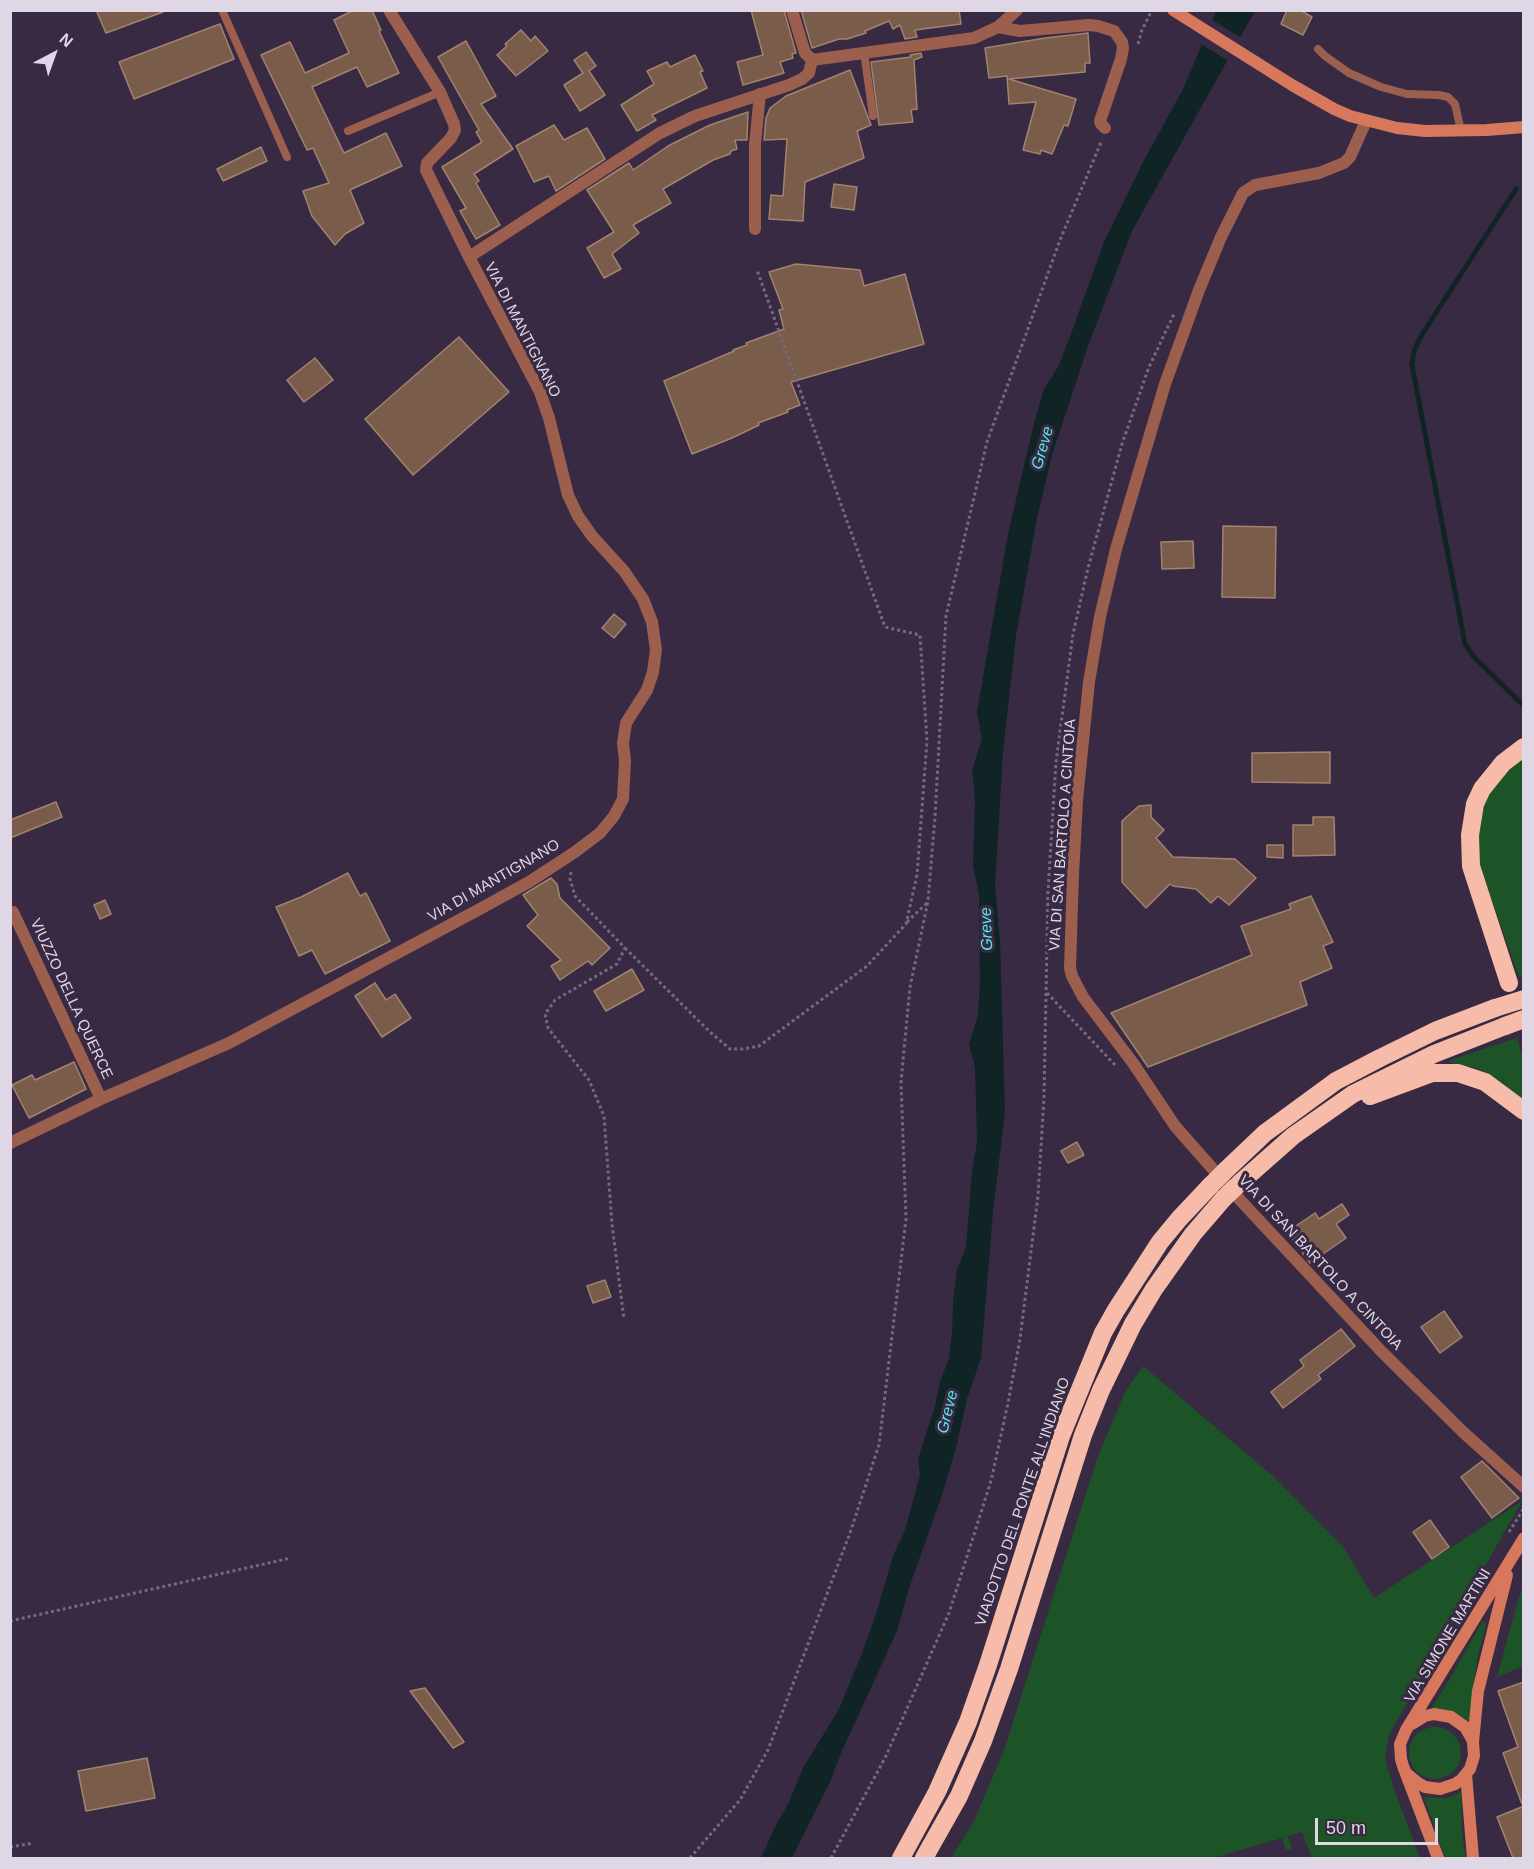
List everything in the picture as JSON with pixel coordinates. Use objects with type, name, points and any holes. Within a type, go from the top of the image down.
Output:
[{"type":"highway","points":[[1509,983],[1472,866],[1470,835],[1475,804],[1482,789],[1503,763],[1524,747]]},
{"type":"highway","name":"VIADOTTO DEL PONTE ALL'INDIANO","points":[[901,1858],[937,1792],[968,1722],[1061,1436],[1104,1333],[1116,1310],[1160,1242],[1211,1185],[1265,1133],[1336,1081],[1435,1031],[1524,999]]},
{"type":"highway","points":[[924,1858],[959,1796],[983,1741],[1009,1669],[1083,1435],[1101,1390],[1133,1324],[1154,1289],[1193,1234],[1233,1200],[1240,1182],[1285,1143],[1336,1105],[1378,1080],[1434,1054],[1524,1019]]},
{"type":"highway","points":[[1319,1118],[1419,1076],[1445,1072],[1458,1073],[1485,1082],[1522,1112]]},
{"type":"street","points":[[389,10],[440,92],[452,118],[455,130],[451,138],[427,163],[426,170],[469,257]]},
{"type":"street","points":[[792,10],[805,53],[812,60],[974,38],[998,27],[1017,10]]},
{"type":"street","points":[[1173,10],[1292,85],[1334,109],[1366,121],[1410,130],[1461,131],[1524,127]]},
{"type":"street","points":[[998,27],[1020,32],[1098,26],[1114,31],[1122,42],[1123,48],[1122,59],[1100,121],[1105,131]]},
{"type":"street","name":"VIA DI MANTIGNANO","points":[[10,1143],[101,1099],[229,1043],[489,904],[529,882],[575,852],[600,833],[614,816],[623,799],[625,762],[623,743],[626,723],[647,690],[653,672],[656,650],[652,622],[643,599],[624,571],[592,536],[578,516],[568,495],[552,428],[540,392],[469,257],[660,133],[695,116],[802,79],[809,72],[812,60]]},
{"type":"street","points":[[755,230],[755,144],[760,94]]},
{"type":"street","name":"VIA DI SAN BARTOLO A CINTOIA","points":[[1366,121],[1350,157],[1344,163],[1319,173],[1255,185],[1243,193],[1199,290],[1165,384],[1116,549],[1100,617],[1089,682],[1082,743],[1073,875],[1070,955],[1072,976],[1083,996],[1133,1063],[1175,1126],[1233,1200],[1463,1432],[1524,1487]]},
{"type":"street","name":"VIUZZO DELLA QUERCE","points":[[13,912],[101,1099]]},
{"type":"street","name":"VIA SIMONE MARTINI","points":[[1411,1725],[1524,1538]]},
{"type":"street","name":"VIA SIMONE MARTINI","points":[[1473,1858],[1466,1774],[1473,1762],[1478,1691],[1510,1562]]},
{"type":"street","name":"VIA SIMONE MARTINI","points":[[1438,1858],[1401,1759],[1400,1744],[1406,1730],[1411,1725],[1425,1716],[1443,1715],[1451,1717],[1465,1727],[1473,1742]]},
{"type":"street","points":[[1406,1773],[1418,1783],[1432,1788],[1448,1787],[1466,1774]]},
{"type":"lane","points":[[222,10],[286,157]]},
{"type":"lane","points":[[1318,49],[1343,70],[1381,87],[1398,92],[1448,97],[1455,104],[1461,131]]},
{"type":"lane","points":[[864,52],[873,116]]},
{"type":"lane","points":[[348,131],[440,92]]},
{"type":"path","points":[[1136,50],[1142,30],[1152,10]]},
{"type":"path","points":[[690,1858],[740,1800],[768,1750],[850,1533],[879,1445],[906,1219],[901,1082],[910,987],[928,901],[946,616],[987,442],[1060,240],[1105,131]]},
{"type":"path","points":[[757,270],[885,627],[920,635],[927,741],[918,875],[906,924]]},
{"type":"path","points":[[831,1858],[886,1756],[949,1613],[991,1481],[1020,1339],[1038,1196],[1044,1097],[1048,892],[1056,762],[1073,634],[1088,568],[1122,444],[1149,367],[1178,305]]},
{"type":"path","points":[[575,852],[570,879],[575,896],[710,1032],[730,1049],[759,1046],[867,966],[928,901]]},
{"type":"path","points":[[624,1319],[612,1224],[604,1116],[589,1080],[548,1028],[545,1014],[555,1000],[617,964],[625,948]]},
{"type":"path","points":[[1046,992],[1075,1023]]},
{"type":"path","points":[[10,1621],[291,1558]]},
{"type":"path","points":[[10,1847],[33,1843]]},
{"type":"green space","points":[[1523,756],[1524,975],[1519,977],[1479,864],[1476,834],[1482,808],[1492,788],[1505,769]]},
{"type":"green space","points":[[1517,1038],[1523,1058],[1523,1100],[1502,1083],[1477,1068],[1451,1063],[1450,1060]]},
{"type":"green space","points":[[1143,1366],[1273,1476],[1344,1548],[1374,1598],[1522,1501],[1389,1735],[1385,1758],[1420,1858],[1312,1858],[1302,1832],[1288,1836],[1292,1849],[1286,1850],[1282,1838],[1213,1858],[951,1858],[974,1821],[1004,1750],[1098,1456],[1125,1392]]},
{"type":"green space","points":[[1523,1587],[1523,1666],[1497,1677],[1518,1600]]},
{"type":"green space","points":[[1482,1622],[1486,1626],[1478,1655],[1469,1722],[1452,1712],[1432,1707]]},
{"type":"green space","points":[[1430,1727],[1440,1727],[1454,1734],[1461,1753],[1454,1772],[1440,1779],[1430,1779],[1420,1775],[1413,1768],[1409,1758],[1409,1748],[1413,1738],[1420,1731]]},
{"type":"green space","points":[[1461,1792],[1462,1834],[1466,1858],[1445,1858],[1424,1797],[1448,1798]]},
{"type":"water","name":"Greve","points":[[1216,11],[1255,11],[1132,231],[1088,346],[1052,455],[1037,518],[1016,636],[1003,751],[995,887],[1000,941],[1005,1112],[993,1212],[981,1358],[967,1399],[942,1495],[910,1585],[897,1631],[830,1782],[792,1858],[761,1858],[804,1766],[839,1709],[862,1653],[893,1556],[905,1530],[920,1475],[918,1459],[949,1358],[957,1270],[966,1247],[972,1172],[977,1142],[975,1068],[969,1044],[978,1015],[980,983],[979,895],[973,865],[975,799],[972,770],[982,739],[977,712],[1008,534],[1033,427],[1044,389],[1058,367],[1104,242],[1143,162],[1183,89]]},
{"type":"pier","points":[[1209,18],[1243,39],[1230,62],[1199,43]]},
{"type":"building","points":[[96,10],[163,10],[163,12],[106,33]]},
{"type":"building","points":[[354,10],[372,10],[381,30],[379,31],[399,73],[367,87],[357,67],[312,87],[344,153],[386,133],[402,166],[350,190],[364,223],[345,234],[335,245],[312,216],[303,191],[329,183],[313,148],[307,150],[261,55],[290,42],[305,73],[349,53],[334,20]]},
{"type":"building","points":[[751,10],[784,10],[796,53],[792,54],[793,58],[780,62],[784,73],[743,85],[737,62],[763,55]]},
{"type":"building","points":[[801,10],[959,10],[961,24],[915,30],[917,37],[905,39],[900,25],[893,29],[889,21],[865,31],[866,33],[812,48]]},
{"type":"building","points":[[1287,10],[1300,10],[1312,17],[1303,35],[1281,24]]},
{"type":"building","points":[[220,24],[234,59],[134,99],[119,62]]},
{"type":"building","points":[[521,30],[531,41],[535,36],[548,51],[516,76],[497,55],[507,46],[505,44]]},
{"type":"building","points":[[1088,33],[1090,63],[1085,63],[1085,72],[1009,79],[1076,99],[1068,126],[1064,125],[1052,154],[1041,150],[1040,154],[1023,150],[1036,102],[1009,104],[1007,76],[989,78],[985,48]]},
{"type":"building","points":[[466,41],[496,96],[481,104],[513,149],[474,174],[479,181],[476,183],[500,225],[476,239],[460,211],[466,208],[442,167],[482,142],[476,132],[479,130],[438,57]]},
{"type":"building","points":[[586,52],[596,66],[589,71],[605,95],[580,111],[564,85],[583,73],[574,60]]},
{"type":"building","points":[[921,53],[922,57],[914,60],[917,109],[911,110],[913,122],[879,125],[871,62],[911,57],[910,55]]},
{"type":"building","points":[[695,55],[703,71],[700,72],[707,88],[652,115],[656,120],[637,131],[621,105],[654,84],[647,71],[667,62],[670,67]]},
{"type":"building","points":[[850,70],[871,125],[857,131],[864,158],[805,182],[803,221],[769,219],[771,195],[783,196],[787,139],[764,140],[766,118],[770,108],[786,96]]},
{"type":"building","points":[[748,112],[747,140],[735,140],[737,149],[731,151],[730,154],[713,160],[663,189],[671,203],[633,225],[639,233],[612,254],[621,269],[604,278],[587,248],[614,232],[587,190],[629,163],[633,170],[668,146],[710,125]]},
{"type":"building","points":[[554,125],[564,140],[587,128],[605,159],[556,191],[549,176],[534,182],[516,146]]},
{"type":"building","points":[[261,147],[267,161],[223,181],[217,169]]},
{"type":"building","points":[[834,184],[857,187],[854,210],[831,207]]},
{"type":"building","points":[[796,264],[860,270],[864,286],[905,274],[924,344],[791,382],[800,405],[758,423],[759,425],[732,438],[692,454],[664,381],[747,345],[746,343],[784,329],[779,310],[783,309],[769,272]]},
{"type":"building","points":[[459,337],[509,392],[413,475],[365,419]]},
{"type":"building","points":[[315,358],[333,380],[304,402],[287,380]]},
{"type":"building","points":[[1223,526],[1276,527],[1275,598],[1222,597]]},
{"type":"building","points":[[1193,541],[1194,568],[1162,569],[1161,542]]},
{"type":"building","points":[[614,614],[626,624],[614,638],[602,628]]},
{"type":"building","points":[[1330,752],[1330,783],[1252,782],[1252,753]]},
{"type":"building","points":[[56,802],[62,817],[10,838],[10,820]]},
{"type":"building","points":[[1151,805],[1151,817],[1164,830],[1156,838],[1173,857],[1235,859],[1256,878],[1229,905],[1218,896],[1211,903],[1196,889],[1170,884],[1146,908],[1122,882],[1122,821],[1139,806]]},
{"type":"building","points":[[1313,817],[1334,817],[1335,855],[1293,856],[1293,825],[1313,825]]},
{"type":"building","points":[[1267,845],[1283,845],[1283,858],[1267,857]]},
{"type":"building","points":[[348,873],[360,896],[366,893],[390,941],[325,974],[312,950],[299,956],[276,907]]},
{"type":"building","points":[[551,878],[557,884],[560,898],[610,948],[592,965],[588,961],[560,980],[551,966],[561,960],[527,926],[538,915],[523,895]]},
{"type":"building","points":[[1311,896],[1333,942],[1323,946],[1332,968],[1300,982],[1307,1005],[1148,1067],[1111,1013],[1252,955],[1241,926],[1291,909],[1289,904]]},
{"type":"building","points":[[105,900],[111,914],[100,919],[94,905]]},
{"type":"building","points":[[632,969],[644,990],[606,1011],[594,991]]},
{"type":"building","points":[[375,983],[386,1000],[395,994],[411,1018],[382,1037],[355,996]]},
{"type":"building","points":[[74,1062],[86,1089],[29,1118],[12,1085],[32,1075],[35,1080]]},
{"type":"building","points":[[1077,1142],[1084,1155],[1068,1163],[1061,1151]]},
{"type":"building","points":[[1342,1204],[1349,1215],[1336,1224],[1346,1238],[1310,1263],[1287,1232],[1315,1213],[1319,1219]]},
{"type":"building","points":[[605,1280],[611,1297],[593,1303],[587,1286]]},
{"type":"building","points":[[1444,1311],[1462,1337],[1440,1353],[1421,1327]]},
{"type":"building","points":[[1341,1329],[1355,1346],[1318,1375],[1321,1379],[1283,1408],[1271,1392],[1304,1366],[1300,1360]]},
{"type":"building","points":[[1482,1461],[1519,1498],[1492,1518],[1461,1477]]},
{"type":"building","points":[[1430,1520],[1449,1547],[1432,1559],[1413,1532]]},
{"type":"building","points":[[1524,1682],[1524,1803],[1522,1804],[1503,1753],[1518,1747],[1498,1691]]},
{"type":"building","points":[[425,1688],[464,1742],[453,1748],[410,1691]]},
{"type":"building","points":[[147,1758],[155,1798],[86,1811],[78,1771]]},
{"type":"building","points":[[1524,1806],[1524,1858],[1513,1858],[1497,1817]]},
{"type":"waterway","points":[[1516,189],[1421,336],[1414,351],[1412,365],[1465,644],[1474,657],[1524,706]]}]
